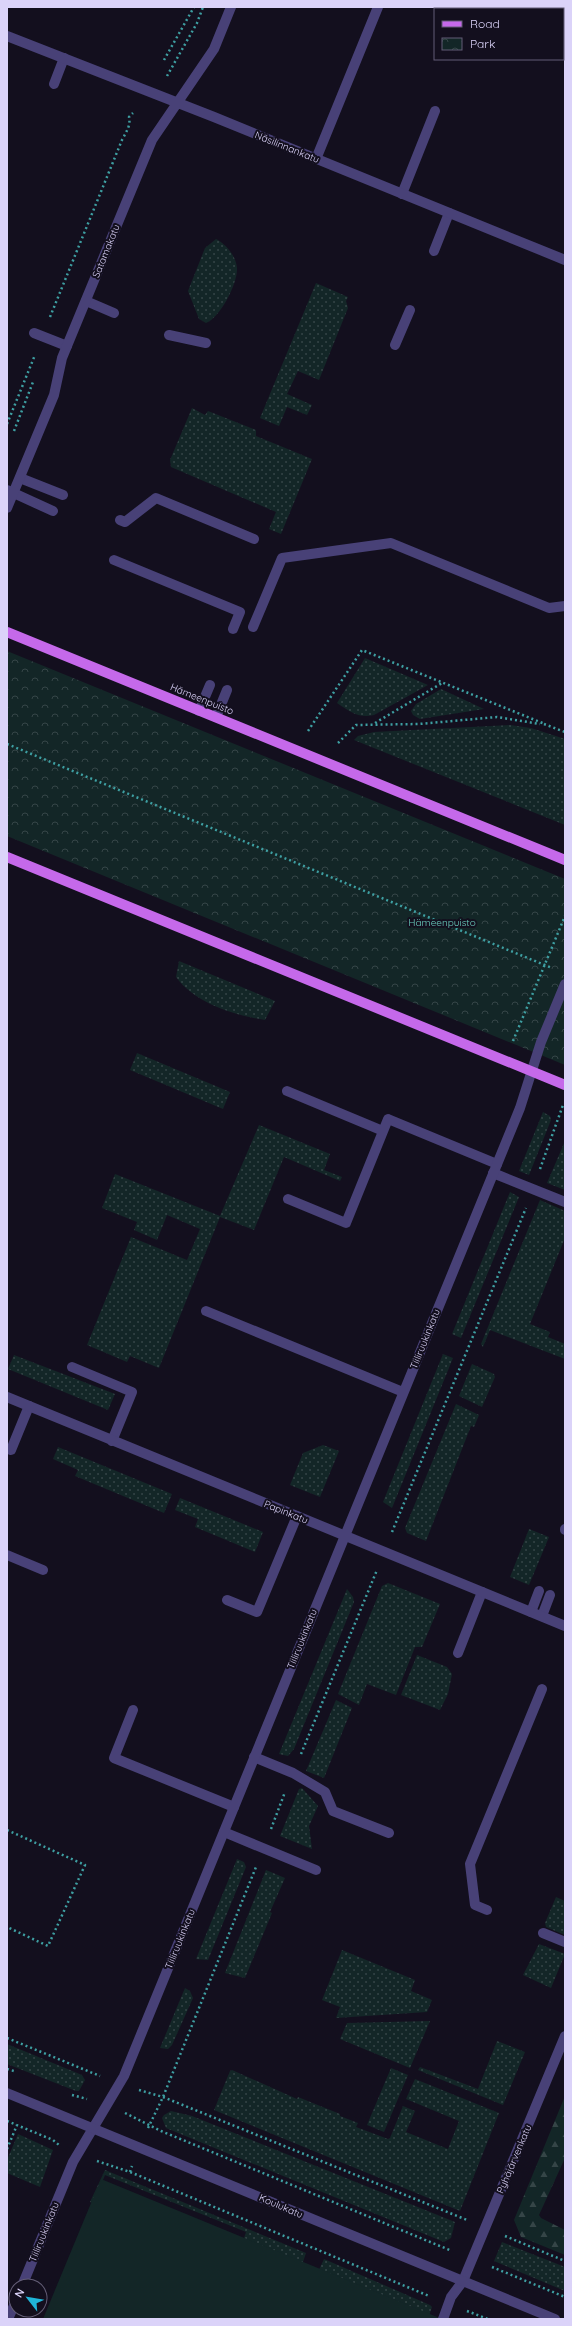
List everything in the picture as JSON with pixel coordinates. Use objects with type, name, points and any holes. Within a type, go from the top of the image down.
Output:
[{"type":"main road","name":"Hämeenpuisto","points":[[7,632],[565,860]]},
{"type":"main road","points":[[7,857],[565,1085]]},
{"type":"street","name":"Satamakatu","points":[[7,508],[10,492],[20,478],[54,395],[67,346],[152,140],[214,49],[231,7]]},
{"type":"street","points":[[316,159],[378,7]]},
{"type":"street","name":"Näsilinnankatu","points":[[7,36],[565,260]]},
{"type":"street","points":[[54,84],[64,58]]},
{"type":"street","points":[[402,194],[435,112]]},
{"type":"street","points":[[434,252],[450,213]]},
{"type":"street","points":[[86,301],[114,313]]},
{"type":"street","points":[[395,345],[410,310]]},
{"type":"street","points":[[38,334],[67,346]]},
{"type":"street","points":[[169,335],[206,343]]},
{"type":"street","points":[[20,478],[63,496]]},
{"type":"street","points":[[10,492],[53,511]]},
{"type":"street","points":[[120,520],[125,522],[156,498],[254,539]]},
{"type":"street","points":[[253,627],[282,558],[391,543],[549,608],[565,606]]},
{"type":"street","points":[[114,560],[240,612],[233,629]]},
{"type":"street","points":[[200,711],[210,685]]},
{"type":"street","points":[[216,717],[227,690]]},
{"type":"street","name":"Tiiliruukinkatu","points":[[25,2278],[78,2153],[120,2083],[495,1168],[565,984]]},
{"type":"street","points":[[288,1091],[383,1131]]},
{"type":"street","points":[[288,1199],[346,1223],[388,1119],[495,1168],[533,1189],[565,1202]]},
{"type":"street","points":[[206,1311],[403,1392]]},
{"type":"street","points":[[72,1367],[132,1392],[112,1441]]},
{"type":"street","name":"Papinkatu","points":[[7,1397],[565,1626]]},
{"type":"street","points":[[11,1450],[29,1406]]},
{"type":"street","points":[[227,1600],[257,1612],[297,1516]]},
{"type":"street","points":[[7,1555],[43,1570]]},
{"type":"street","points":[[531,1612],[539,1591]]},
{"type":"street","points":[[458,1653],[482,1592]]},
{"type":"street","points":[[542,1616],[550,1596]]},
{"type":"street","points":[[487,1910],[476,1905],[470,1864],[542,1689]]},
{"type":"street","points":[[133,1710],[114,1758],[234,1807]]},
{"type":"street","points":[[254,1757],[293,1773],[325,1792],[333,1811],[389,1833]]},
{"type":"street","points":[[224,1832],[316,1870]]},
{"type":"street","points":[[543,1934],[565,1942]]},
{"type":"street","name":"Pyhäjärvenkatu","points":[[443,2319],[448,2304],[463,2281],[473,2259],[565,2036]]},
{"type":"street","name":"Koulukatu","points":[[7,2093],[555,2319]]},
{"type":"path","points":[[164,60],[194,7]]},
{"type":"path","points":[[177,58],[203,7]]},
{"type":"path","points":[[7,424],[38,334],[133,113]]},
{"type":"path","points":[[130,122],[134,124]]},
{"type":"path","points":[[308,730],[362,650],[565,732]]},
{"type":"path","points":[[374,724],[442,683]]},
{"type":"path","points":[[338,743],[356,725],[419,724],[497,717],[544,724]]},
{"type":"path","points":[[7,744],[550,967]]},
{"type":"path","points":[[504,1061],[565,916]]},
{"type":"path","points":[[149,2125],[163,2097],[293,1773],[533,1189],[562,1109]]},
{"type":"path","points":[[7,1830],[86,1866],[48,1946],[7,1927]]},
{"type":"path","points":[[7,2038],[120,2083],[163,2097],[565,2261]]},
{"type":"path","points":[[7,2068],[22,2074]]},
{"type":"path","points":[[65,2092],[106,2106],[565,2297]]},
{"type":"path","points":[[7,2121],[78,2153],[137,2175],[448,2304],[488,2319]]},
{"type":"path","points":[[7,2149],[17,2125]]},
{"type":"green space","points":[[216,239],[227,247],[233,255],[237,268],[237,274],[231,291],[222,307],[211,320],[206,323],[199,319],[188,291],[205,248]]},
{"type":"green space","points":[[316,283],[348,297],[346,301],[348,308],[319,380],[298,371],[287,394],[312,405],[307,415],[287,407],[279,426],[260,418]]},
{"type":"green space","points":[[192,408],[205,415],[208,411],[256,430],[256,436],[312,459],[281,534],[269,529],[276,512],[171,467],[170,460]]},
{"type":"green space","name":"Hämeenpuisto","points":[[7,651],[565,879],[565,1065],[7,836]]},
{"type":"green space","points":[[365,658],[428,685],[374,715],[364,716],[354,714],[337,703]]},
{"type":"green space","points":[[441,689],[484,709],[420,719],[413,715],[411,711],[416,704]]},
{"type":"green space","points":[[510,725],[531,728],[565,739],[565,825],[354,740],[358,736],[374,732]]},
{"type":"green space","points":[[179,961],[275,1001],[265,1020],[228,1011],[204,1001],[193,994],[176,977]]},
{"type":"green space","points":[[137,1053],[230,1092],[223,1109],[130,1070]]},
{"type":"green space","points":[[543,1112],[550,1116],[551,1120],[529,1175],[519,1171]]},
{"type":"green space","points":[[259,1125],[330,1154],[324,1170],[342,1177],[340,1181],[284,1157],[254,1230],[220,1217],[159,1368],[130,1356],[127,1362],[87,1345],[131,1237],[187,1260],[200,1229],[167,1215],[157,1240],[134,1230],[137,1222],[102,1208],[115,1174],[220,1216]]},
{"type":"green space","points":[[565,1141],[565,1190],[547,1183]]},
{"type":"green space","points":[[510,1192],[519,1197],[461,1338],[452,1334]]},
{"type":"green space","points":[[540,1200],[565,1211],[565,1238],[530,1324],[550,1332],[548,1337],[565,1344],[565,1359],[490,1330],[483,1347],[481,1344]]},
{"type":"green space","points":[[443,1354],[453,1358],[392,1508],[383,1502]]},
{"type":"green space","points":[[14,1355],[115,1394],[108,1410],[8,1369]]},
{"type":"green space","points":[[472,1364],[494,1374],[495,1377],[482,1407],[459,1396]]},
{"type":"green space","points":[[456,1404],[479,1415],[474,1427],[471,1426],[426,1541],[407,1533],[405,1528]]},
{"type":"green space","points":[[323,1445],[339,1451],[320,1497],[290,1485],[303,1453]]},
{"type":"green space","points":[[58,1447],[172,1494],[164,1513],[75,1476],[78,1470],[53,1459]]},
{"type":"green space","points":[[180,1498],[263,1532],[255,1552],[195,1527],[198,1519],[175,1510]]},
{"type":"green space","points":[[529,1529],[549,1537],[529,1585],[510,1577]]},
{"type":"green space","points":[[388,1583],[440,1604],[422,1647],[415,1647],[396,1695],[367,1684],[359,1705],[338,1694],[382,1586]]},
{"type":"green space","points":[[347,1589],[353,1597],[354,1602],[294,1749],[288,1756],[279,1754]]},
{"type":"green space","points":[[417,1655],[447,1667],[452,1674],[448,1694],[440,1710],[401,1695]]},
{"type":"green space","points":[[336,1700],[352,1708],[324,1778],[306,1771]]},
{"type":"green space","points":[[302,1788],[318,1806],[309,1826],[312,1849],[280,1836],[299,1789]]},
{"type":"green space","points":[[237,1859],[244,1862],[246,1867],[208,1960],[196,1959]]},
{"type":"green space","points":[[266,1870],[285,1878],[270,1912],[272,1913],[245,1978],[225,1973]]},
{"type":"green space","points":[[556,1897],[565,1901],[565,1935],[546,1927],[545,1923]]},
{"type":"green space","points":[[539,1944],[565,1954],[551,1988],[523,1975]]},
{"type":"green space","points":[[342,1950],[415,1980],[411,1991],[432,2000],[427,2012],[336,2018],[340,2007],[322,2000]]},
{"type":"green space","points":[[185,1988],[190,1991],[193,1998],[172,2045],[168,2049],[160,2048]]},
{"type":"green space","points":[[430,2021],[410,2068],[340,2039],[347,2023]]},
{"type":"green space","points":[[497,2041],[525,2052],[503,2105],[418,2070],[420,2067],[478,2089]]},
{"type":"green space","points":[[7,2044],[82,2075],[85,2080],[79,2091],[7,2064]]},
{"type":"green space","points":[[391,2068],[408,2075],[384,2132],[367,2125]]},
{"type":"green space","points":[[232,2070],[297,2099],[298,2097],[340,2114],[340,2116],[358,2123],[356,2127],[388,2139],[390,2138],[403,2106],[415,2111],[406,2132],[448,2149],[459,2121],[406,2099],[415,2079],[499,2113],[460,2211],[214,2110],[230,2071]]},
{"type":"green space","points":[[565,2096],[565,2158],[539,2215],[541,2218],[565,2230],[565,2255],[521,2237],[514,2220]]},
{"type":"green space","points":[[171,2111],[192,2116],[455,2222],[451,2238],[444,2242],[166,2128],[162,2118]]},
{"type":"green space","points":[[18,2134],[53,2150],[40,2187],[7,2173],[7,2160]]},
{"type":"green space","points":[[105,2170],[306,2253],[301,2268],[242,2244],[246,2232],[105,2175],[94,2203],[90,2202]]},
{"type":"green space","points":[[101,2179],[442,2319],[43,2319],[48,2318],[48,2307]]},
{"type":"green space","points":[[502,2242],[565,2267],[565,2291],[494,2261]]},
{"type":"green space","points":[[324,2259],[430,2305],[432,2307],[429,2316],[317,2274]]}]
